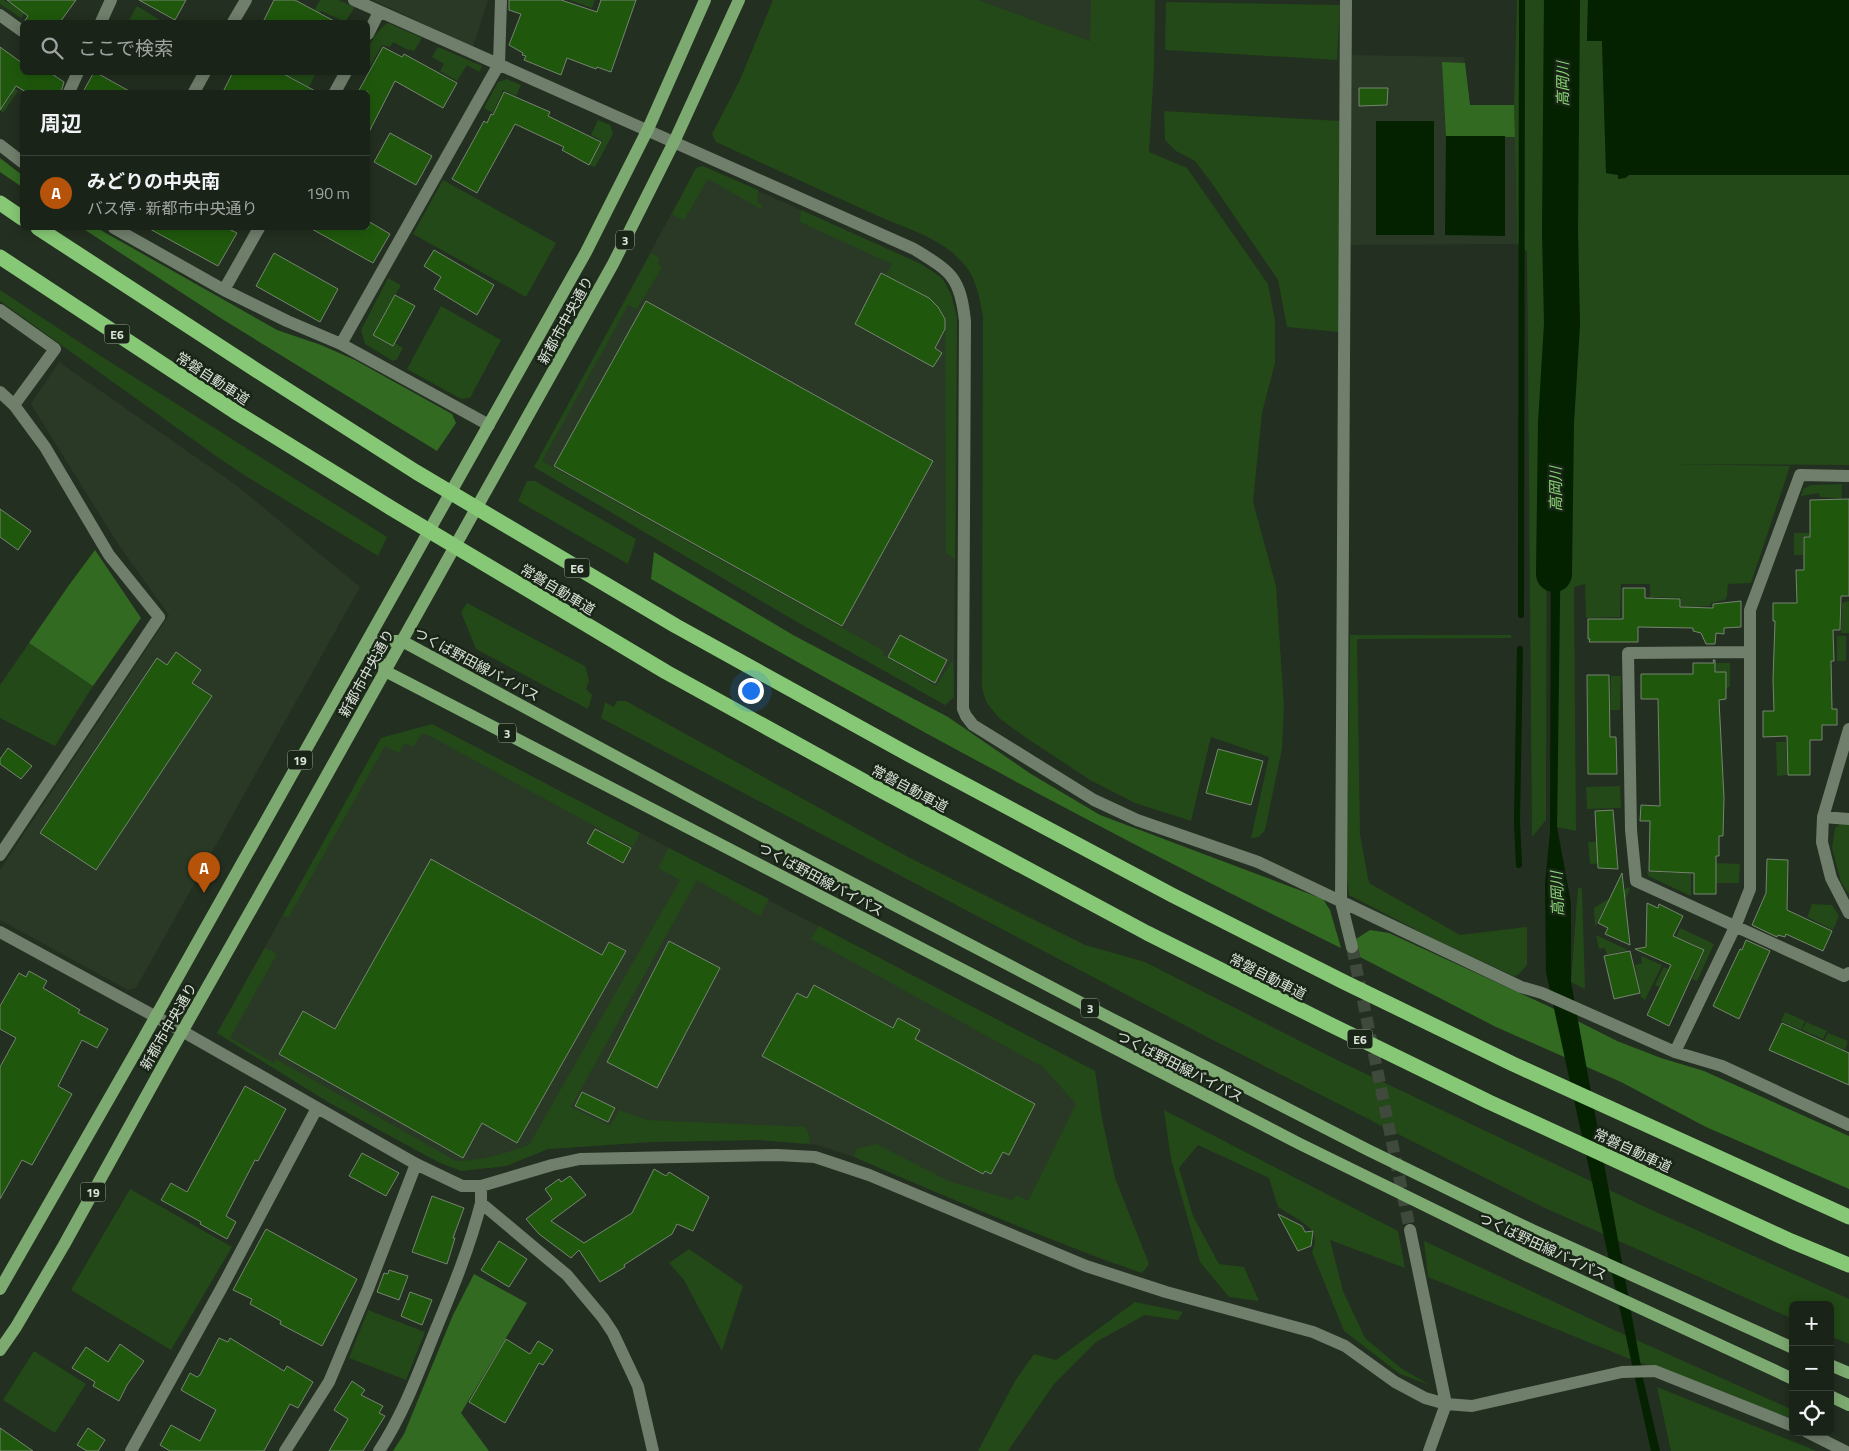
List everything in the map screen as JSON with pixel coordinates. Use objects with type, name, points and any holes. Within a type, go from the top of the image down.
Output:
[{"type":"highway","points":[[0,203],[20,217]]},
{"type":"highway","name":"常磐自動車道","points":[[41,230],[416,472],[676,626],[897,748],[1172,895],[1344,982],[1513,1064],[1849,1217]]},
{"type":"highway","name":"常磐自動車道","points":[[0,258],[234,411],[399,513],[666,672],[873,786],[1138,929],[1326,1023],[1498,1106],[1849,1266]]},
{"type":"main road","name":"新都市中央通り","points":[[0,1290],[586,252],[648,129],[705,0]]},
{"type":"main road","name":"新都市中央通り","points":[[0,1350],[16,1327],[64,1245],[182,1031],[613,264],[674,142],[739,0]]},
{"type":"main road","name":"つくば野田線バイパス","points":[[367,641],[402,641],[785,848],[1121,1024],[1368,1150],[1532,1230],[1789,1346]]},
{"type":"main road","points":[[367,641],[385,671]]},
{"type":"main road","name":"つくば野田線バイパス","points":[[385,671],[1298,1143],[1528,1256],[1789,1377]]},
{"type":"main road","points":[[1834,1367],[1849,1373]]},
{"type":"main road","points":[[1834,1398],[1849,1405]]},
{"type":"street","points":[[102,20],[111,0]]},
{"type":"street","points":[[234,20],[246,0]]},
{"type":"street","points":[[354,0],[648,129],[914,249],[940,264],[952,276],[962,295],[965,321],[963,709],[973,725],[1094,800],[1137,820],[1258,862],[1522,987],[1542,993],[1675,1052],[1722,1066],[1849,1125]]},
{"type":"street","points":[[341,344],[499,64],[501,0]]},
{"type":"street","points":[[1346,0],[1341,902],[1352,947]]},
{"type":"street","points":[[370,30],[379,12]]},
{"type":"street","points":[[0,15],[20,30]]},
{"type":"street","points":[[70,90],[77,75]]},
{"type":"street","points":[[195,90],[203,75]]},
{"type":"street","points":[[336,90],[344,75]]},
{"type":"street","points":[[0,145],[20,160]]},
{"type":"street","points":[[119,230],[224,290],[287,322],[341,344],[488,425]]},
{"type":"street","points":[[224,290],[258,230]]},
{"type":"street","points":[[0,310],[55,349],[14,405]]},
{"type":"street","points":[[0,392],[14,405],[45,447],[109,555],[159,617],[0,856]]},
{"type":"street","points":[[1675,1052],[1735,928],[1750,889],[1750,610],[1800,475],[1849,476]]},
{"type":"street","points":[[1750,652],[1628,654],[1631,830],[1636,881],[1735,928],[1844,976],[1849,973]]},
{"type":"street","points":[[1849,729],[1823,817],[1822,842],[1831,878],[1849,913]]},
{"type":"street","points":[[1823,817],[1849,819]]},
{"type":"street","points":[[0,932],[156,1016],[416,1164],[462,1186],[481,1186],[552,1165],[580,1159],[777,1155],[815,1157],[869,1174],[1086,1266],[1166,1292],[1313,1332],[1345,1346],[1395,1382],[1425,1398],[1446,1404],[1472,1406],[1622,1372],[1654,1371],[1789,1424]]},
{"type":"street","points":[[131,1451],[221,1289],[317,1108]]},
{"type":"street","points":[[285,1451],[329,1382],[368,1289],[416,1164]]},
{"type":"street","points":[[379,1451],[407,1402],[452,1289],[475,1226],[481,1203],[481,1186]]},
{"type":"street","points":[[481,1203],[567,1274],[603,1318],[638,1386],[652,1451]]},
{"type":"street","points":[[1410,1230],[1446,1404],[1429,1451]]},
{"type":"street","points":[[1815,1436],[1845,1451]]},
{"type":"shaded area","points":[[0,0],[10,4],[13,0],[34,0],[21,18],[0,4]]},
{"type":"shaded area","points":[[320,0],[338,0],[355,7],[346,20],[341,20],[321,11],[315,20],[309,20]]},
{"type":"shaded area","points":[[373,0],[488,0],[473,47]]},
{"type":"shaded area","points":[[569,0],[595,0],[592,8]]},
{"type":"shaded area","points":[[773,0],[979,0],[1090,41],[1091,0],[1155,0],[1154,67],[1149,152],[1187,168],[1268,284],[1275,321],[1275,363],[1262,413],[1253,502],[1276,586],[1284,706],[1282,749],[1265,830],[1259,837],[1251,838],[1269,757],[1211,737],[1191,821],[1135,803],[1090,780],[999,718],[986,702],[982,688],[983,316],[976,287],[970,273],[961,261],[933,240],[716,142],[712,134],[739,82]]},
{"type":"shaded area","points":[[979,0],[1155,0],[1090,41]]},
{"type":"shaded area","points":[[1517,0],[1555,0],[1554,74],[1557,165],[1551,209],[1555,234],[1558,343],[1552,361],[1554,376],[1549,394],[1547,415],[1546,820],[1532,837],[1527,251],[1517,244],[1514,105]]},
{"type":"shaded area","points":[[1567,0],[1588,0],[1587,41],[1602,41],[1607,173],[1618,175],[1618,178],[1625,178],[1629,175],[1849,175],[1849,465],[1672,464],[1790,466],[1751,583],[1728,584],[1725,600],[1711,603],[1710,606],[1690,607],[1690,626],[1681,626],[1681,598],[1653,597],[1650,600],[1650,584],[1621,584],[1620,617],[1586,618],[1585,584],[1574,587],[1576,831],[1557,827],[1560,459],[1561,419],[1565,382]]},
{"type":"shaded area","points":[[1166,2],[1340,5],[1337,60],[1165,50]]},
{"type":"shaded area","points":[[137,6],[160,20],[129,20]]},
{"type":"shaded area","points":[[388,23],[422,38],[414,51],[393,42],[390,47],[382,45],[370,66],[370,46],[378,31]]},
{"type":"shaded area","points":[[438,47],[482,66],[479,72],[467,65],[457,81],[440,71],[444,64],[432,57]]},
{"type":"shaded area","points":[[1352,55],[1464,57],[1470,105],[1514,105],[1517,244],[1350,245]]},
{"type":"shaded area","points":[[280,75],[284,75],[277,90]]},
{"type":"shaded area","points":[[287,75],[315,75],[309,87]]},
{"type":"shaded area","points":[[0,77],[18,91],[3,113],[0,110],[12,95],[0,86]]},
{"type":"shaded area","points":[[507,79],[521,85],[516,96],[503,90],[493,113],[484,108],[498,82]]},
{"type":"shaded area","points":[[1164,111],[1340,121],[1339,332],[1287,327],[1278,280],[1195,161],[1176,151],[1165,140]]},
{"type":"shaded area","points":[[598,120],[610,125],[613,134],[595,167],[589,165],[602,141],[591,135]]},
{"type":"shaded area","points":[[703,166],[921,264],[942,278],[951,294],[957,317],[954,698],[945,705],[799,623],[534,467],[696,168]]},
{"type":"shaded area","points":[[703,166],[758,190],[757,202],[762,205],[761,209],[708,179],[684,220],[672,214],[696,168]]},
{"type":"shaded area","points":[[443,180],[556,243],[526,297],[413,234]]},
{"type":"shaded area","points":[[801,210],[921,264],[942,278],[951,294],[957,317],[955,559],[946,553],[945,319],[926,298],[886,275],[892,264],[800,222]]},
{"type":"shaded area","points":[[651,253],[660,258],[657,264],[662,267],[637,309],[628,305],[542,461],[884,651],[883,655],[936,686],[953,660],[954,697],[945,705],[799,623],[534,467]]},
{"type":"shaded area","points":[[388,278],[401,285],[372,335],[393,346],[395,343],[403,348],[397,359],[393,361],[365,344],[361,330]]},
{"type":"shaded area","points":[[0,290],[387,537],[378,556],[216,456],[0,301]]},
{"type":"shaded area","points":[[441,306],[501,340],[470,398],[461,399],[407,369]]},
{"type":"shaded area","points":[[59,362],[236,485],[360,587],[136,988],[128,990],[0,920],[0,870],[169,615],[118,544],[31,404]]},
{"type":"shaded area","points":[[527,481],[535,481],[636,539],[628,564],[518,501]]},
{"type":"shaded area","points":[[1842,484],[1841,515],[1837,515],[1837,498],[1820,497],[1819,493],[1801,496],[1803,489],[1811,485]]},
{"type":"shaded area","points":[[1794,533],[1838,533],[1834,536],[1803,536],[1803,555],[1794,555]]},
{"type":"shaded area","points":[[1849,601],[1849,633],[1841,633],[1842,603]]},
{"type":"shaded area","points":[[467,603],[585,666],[589,681],[586,689],[592,695],[588,709],[476,649],[461,612]]},
{"type":"shaded area","points":[[1350,635],[1511,635],[1511,638],[1357,639],[1360,835],[1369,883],[1460,935],[1527,927],[1527,965],[1518,975],[1514,976],[1436,940],[1349,895],[1346,868]]},
{"type":"shaded area","points":[[1837,636],[1846,636],[1846,661],[1837,661]]},
{"type":"shaded area","points":[[29,643],[93,686],[55,746],[0,718],[0,685]]},
{"type":"shaded area","points":[[1715,663],[1730,663],[1730,687],[1725,688],[1725,672],[1715,672]]},
{"type":"shaded area","points":[[1611,676],[1621,676],[1620,710],[1610,710]]},
{"type":"shaded area","points":[[617,701],[626,701],[910,858],[1085,945],[1145,962],[1337,1060],[1643,1206],[1849,1299],[1849,1344],[1834,1338],[1834,1301],[1789,1301],[1789,1317],[1545,1208],[1207,1037],[601,718],[605,702],[614,707]]},
{"type":"shaded area","points":[[432,724],[1095,1071],[1102,1119],[1115,1178],[1149,1264],[1142,1273],[1101,1259],[942,1195],[854,1157],[818,1145],[759,1140],[652,1142],[548,1149],[506,1166],[461,1171],[438,1162],[328,1102],[217,1033],[381,738]]},
{"type":"shaded area","points":[[432,724],[640,833],[633,847],[428,735],[422,734],[413,747],[405,743],[399,753],[385,746],[288,918],[283,915],[381,738]]},
{"type":"shaded area","points":[[1776,742],[1786,742],[1787,775],[1777,776]]},
{"type":"shaded area","points":[[1620,786],[1621,808],[1587,809],[1586,787]]},
{"type":"shaded area","points":[[1840,824],[1849,825],[1849,894],[1841,882],[1832,848],[1835,828]]},
{"type":"shaded area","points":[[1588,842],[1604,842],[1606,863],[1590,864]]},
{"type":"shaded area","points":[[1673,842],[1691,843],[1691,896],[1648,876],[1647,871],[1673,873]]},
{"type":"shaded area","points":[[669,848],[769,899],[760,916],[697,880],[571,1107],[610,1126],[619,1110],[647,1120],[805,1127],[810,1137],[809,1144],[759,1140],[652,1142],[548,1149],[506,1166],[461,1171],[438,1162],[328,1102],[217,1033],[265,948],[277,954],[230,1038],[274,1063],[276,1059],[456,1161],[484,1158],[529,1145],[680,880],[658,868]]},
{"type":"shaded area","points":[[1716,863],[1740,864],[1739,883],[1716,883]]},
{"type":"shaded area","points":[[1578,887],[1582,889],[1585,989],[1571,982]]},
{"type":"shaded area","points":[[1628,887],[1630,889],[1620,913],[1605,907],[1595,927],[1594,908]]},
{"type":"shaded area","points":[[1812,904],[1832,905],[1839,916],[1833,930],[1807,917]]},
{"type":"shaded area","points":[[819,926],[1095,1071],[1102,1119],[1115,1178],[1149,1264],[1142,1273],[961,1203],[854,1157],[856,1149],[876,1144],[951,1182],[1012,1200],[1017,1195],[1028,1201],[1076,1104],[1043,1067],[811,939]]},
{"type":"shaded area","points":[[1680,928],[1714,944],[1697,981],[1692,979],[1705,950],[1676,937]]},
{"type":"shaded area","points":[[1596,935],[1628,950],[1607,955],[1605,948],[1599,949]]},
{"type":"shaded area","points":[[1641,956],[1662,965],[1645,1000],[1641,997],[1635,965],[1642,963]]},
{"type":"shaded area","points":[[1664,967],[1681,976],[1674,990],[1661,984],[1659,987],[1655,985]]},
{"type":"shaded area","points":[[1785,1012],[1805,1021],[1801,1030],[1781,1021]]},
{"type":"shaded area","points":[[1806,1022],[1827,1031],[1823,1039],[1802,1030]]},
{"type":"shaded area","points":[[1828,1033],[1848,1041],[1845,1050],[1824,1041]]},
{"type":"shaded area","points":[[1164,1110],[1398,1231],[1405,1268],[1330,1240],[1343,1291],[1365,1338],[1402,1369],[1430,1385],[1400,1374],[1344,1331],[1312,1252],[1315,1242],[1313,1231],[1278,1207],[1269,1178],[1198,1145],[1179,1168],[1193,1216],[1219,1264],[1244,1267],[1259,1301],[1229,1297],[1200,1262],[1171,1159]]},
{"type":"shaded area","points":[[130,1189],[232,1247],[171,1350],[71,1290]]},
{"type":"shaded area","points":[[1424,1241],[1612,1329],[1789,1408],[1789,1418],[1625,1357],[1428,1277]]},
{"type":"shaded area","points":[[689,1249],[743,1286],[722,1351],[684,1280],[669,1263]]},
{"type":"shaded area","points":[[1135,1302],[1183,1312],[1178,1320],[1145,1315],[1096,1342],[1054,1384],[1008,1451],[978,1451],[1015,1381],[1034,1354],[1056,1360]]},
{"type":"shaded area","points":[[368,1310],[425,1332],[406,1380],[349,1358]]},
{"type":"shaded area","points":[[34,1351],[86,1384],[55,1433],[3,1400]]},
{"type":"shaded area","points":[[1657,1387],[1802,1445],[1816,1451],[1671,1451]]},
{"type":"green space","points":[[1442,62],[1465,63],[1470,105],[1514,105],[1515,137],[1446,136]]},
{"type":"green space","points":[[0,158],[20,173],[20,186],[0,172]]},
{"type":"green space","points":[[85,230],[101,230],[277,330],[321,345],[355,360],[452,414],[456,423],[437,451],[222,319]]},
{"type":"green space","points":[[95,550],[141,618],[93,686],[29,643]]},
{"type":"green space","points":[[654,552],[793,635],[948,717],[1031,774],[1100,815],[1323,899],[1330,910],[1341,948],[1166,861],[993,770],[651,579]]},
{"type":"green space","points":[[1370,930],[1389,933],[1548,1006],[1617,1041],[1661,1058],[1704,1071],[1849,1136],[1849,1189],[1706,1127],[1621,1082],[1496,1027],[1360,957],[1356,939]]},
{"type":"green space","points":[[474,1274],[527,1303],[461,1413],[489,1451],[393,1451],[404,1434],[453,1315]]},
{"type":"water","points":[[1588,0],[1849,0],[1849,175],[1629,175],[1618,179],[1618,175],[1606,173],[1602,41],[1587,41]]},
{"type":"water","points":[[1376,121],[1434,121],[1434,235],[1376,235]]},
{"type":"water","points":[[1446,136],[1505,136],[1505,236],[1445,235]]},
{"type":"water","points":[[1551,524],[1561,528],[1557,827],[1571,903],[1571,982],[1644,1383],[1660,1451],[1651,1451],[1546,972],[1545,884],[1550,833]]},
{"type":"building","points":[[7,0],[76,0],[61,20],[25,20],[28,16]]},
{"type":"building","points":[[139,0],[186,0],[175,20]]},
{"type":"building","points":[[274,0],[295,0],[332,20],[264,20]]},
{"type":"building","points":[[509,0],[561,0],[597,12],[601,0],[636,0],[611,72],[597,67],[596,69],[567,58],[561,75],[524,60],[526,56],[522,55],[523,53],[509,45],[521,14],[509,10]]},
{"type":"building","points":[[0,47],[20,62],[20,75],[54,75],[64,82],[62,90],[23,90],[16,86],[0,110]]},
{"type":"building","points":[[383,47],[402,57],[404,54],[457,83],[443,108],[395,81],[370,130],[370,90],[359,90],[367,75],[370,75],[370,70]]},
{"type":"building","points":[[92,75],[100,75],[127,90],[84,90]]},
{"type":"building","points":[[232,75],[286,75],[313,90],[224,90]]},
{"type":"building","points":[[1359,88],[1388,88],[1387,105],[1359,106]]},
{"type":"building","points":[[504,92],[550,112],[548,116],[601,142],[589,165],[562,150],[564,147],[515,124],[477,193],[452,179],[484,121],[487,123],[491,114],[493,115]]},
{"type":"building","points":[[390,133],[432,156],[416,185],[374,162]]},
{"type":"building","points":[[370,222],[390,234],[373,263],[314,230],[370,230]]},
{"type":"building","points":[[152,230],[231,230],[237,233],[218,266]]},
{"type":"building","points":[[434,250],[494,285],[477,315],[434,289],[441,277],[424,266]]},
{"type":"building","points":[[274,253],[338,289],[320,322],[256,286]]},
{"type":"building","points":[[881,273],[929,298],[938,307],[945,319],[945,329],[935,348],[942,353],[933,367],[855,324]]},
{"type":"building","points":[[395,295],[415,306],[393,346],[373,335]]},
{"type":"building","points":[[646,301],[933,461],[842,626],[554,466]]},
{"type":"building","points":[[1849,499],[1849,596],[1841,596],[1840,630],[1833,630],[1834,661],[1831,661],[1832,709],[1837,709],[1837,725],[1822,725],[1822,740],[1810,740],[1810,775],[1788,775],[1787,736],[1763,737],[1763,711],[1774,711],[1775,621],[1773,621],[1773,603],[1797,603],[1796,570],[1804,570],[1804,537],[1810,537],[1810,500]]},
{"type":"building","points":[[0,509],[31,531],[18,550],[0,537]]},
{"type":"building","points":[[1623,588],[1645,588],[1645,598],[1680,599],[1680,607],[1713,608],[1713,604],[1741,601],[1741,627],[1724,628],[1724,634],[1716,633],[1715,644],[1706,644],[1701,633],[1693,631],[1693,628],[1638,627],[1638,642],[1589,642],[1588,619],[1623,619]]},
{"type":"building","points":[[900,635],[947,660],[935,683],[888,657]]},
{"type":"building","points":[[176,652],[201,670],[192,683],[212,696],[96,870],[40,833],[157,658],[167,665]]},
{"type":"building","points":[[1713,660],[1715,660],[1715,672],[1726,672],[1726,699],[1719,700],[1724,798],[1723,836],[1719,836],[1719,856],[1716,856],[1716,894],[1694,894],[1694,873],[1649,871],[1650,821],[1640,821],[1641,805],[1660,806],[1658,699],[1641,699],[1641,674],[1693,674],[1693,663],[1714,663]]},
{"type":"building","points":[[1587,675],[1609,675],[1610,737],[1616,737],[1617,774],[1588,774]]},
{"type":"building","points":[[8,748],[32,766],[21,779],[0,764],[0,759]]},
{"type":"building","points":[[1218,749],[1263,761],[1251,805],[1206,793]]},
{"type":"building","points":[[1613,810],[1618,869],[1598,868],[1595,811]]},
{"type":"building","points":[[595,829],[631,848],[623,863],[587,843]]},
{"type":"building","points":[[431,859],[602,955],[609,942],[626,951],[517,1143],[482,1123],[463,1158],[279,1054],[303,1011],[335,1029]]},
{"type":"building","points":[[1767,859],[1788,860],[1787,910],[1832,931],[1823,951],[1786,934],[1785,937],[1778,935],[1777,937],[1752,925],[1766,893]]},
{"type":"building","points":[[1622,873],[1630,945],[1605,934],[1608,928],[1598,923]]},
{"type":"building","points":[[1647,903],[1658,908],[1659,904],[1683,916],[1673,936],[1704,950],[1669,1026],[1647,1015],[1671,965],[1635,949],[1646,947]]},
{"type":"building","points":[[1746,940],[1770,951],[1739,1019],[1713,1006]]},
{"type":"building","points":[[669,941],[720,968],[657,1088],[607,1062]]},
{"type":"building","points":[[1630,951],[1640,993],[1614,999],[1604,956]]},
{"type":"building","points":[[29,971],[47,981],[43,988],[80,1010],[78,1013],[108,1029],[97,1048],[82,1040],[58,1086],[72,1094],[32,1165],[22,1160],[0,1199],[0,1067],[16,1038],[0,1029],[0,1006],[19,973],[26,977]]},
{"type":"building","points":[[814,985],[893,1028],[898,1018],[920,1030],[915,1039],[1035,1104],[1009,1155],[1003,1152],[991,1174],[985,1171],[983,1174],[762,1056],[797,993],[807,998]]},
{"type":"building","points":[[1782,1023],[1849,1053],[1849,1085],[1769,1050]]},
{"type":"building","points":[[245,1086],[286,1109],[258,1161],[255,1160],[226,1216],[236,1222],[227,1239],[161,1200],[171,1183],[187,1192]]},
{"type":"building","points":[[582,1092],[615,1108],[608,1122],[575,1106]]},
{"type":"building","points":[[362,1153],[399,1173],[386,1196],[349,1176]]},
{"type":"building","points":[[654,1169],[666,1176],[669,1172],[709,1197],[693,1231],[677,1224],[672,1234],[600,1282],[579,1250],[571,1258],[539,1234],[526,1219],[552,1199],[545,1189],[559,1179],[561,1182],[570,1176],[586,1195],[551,1221],[584,1243],[632,1213]]},
{"type":"building","points":[[432,1196],[464,1208],[453,1238],[455,1238],[447,1264],[412,1252]]},
{"type":"building","points":[[1278,1214],[1302,1226],[1305,1232],[1313,1231],[1311,1246],[1298,1251]]},
{"type":"building","points":[[266,1229],[357,1279],[322,1346],[280,1324],[281,1321],[250,1304],[252,1299],[233,1290]]},
{"type":"building","points":[[499,1241],[527,1259],[509,1287],[481,1270]]},
{"type":"building","points":[[389,1270],[408,1276],[399,1300],[377,1292],[384,1273],[388,1274]]},
{"type":"building","points":[[410,1292],[432,1300],[422,1325],[401,1316]]},
{"type":"building","points":[[219,1338],[228,1342],[230,1338],[284,1371],[287,1366],[313,1382],[298,1408],[290,1404],[264,1451],[170,1451],[160,1445],[171,1425],[200,1441],[216,1410],[181,1390],[190,1373],[197,1377],[200,1375]]},
{"type":"building","points":[[506,1339],[530,1354],[538,1341],[553,1350],[543,1365],[539,1363],[505,1423],[469,1402]]},
{"type":"building","points":[[120,1344],[144,1361],[127,1385],[119,1401],[93,1386],[95,1382],[72,1368],[86,1347],[108,1362]]},
{"type":"building","points":[[352,1381],[365,1390],[361,1395],[383,1406],[379,1413],[385,1416],[363,1451],[329,1451],[348,1419],[334,1410]]},
{"type":"building","points":[[0,1428],[33,1451],[0,1451]]},
{"type":"building","points":[[88,1428],[105,1440],[98,1451],[87,1451],[77,1445]]},
{"type":"waterway","points":[[1521,615],[1522,0]]},
{"type":"waterway","name":"高岡川","points":[[1554,574],[1556,423],[1562,324],[1560,232],[1562,0]]},
{"type":"waterway","points":[[1519,865],[1517,822],[1520,649]]},
{"type":"tunnel","points":[[1352,947],[1410,1230]]},
{"type":"place","name":"みどりの中央南","points":[[204,893]]}]
